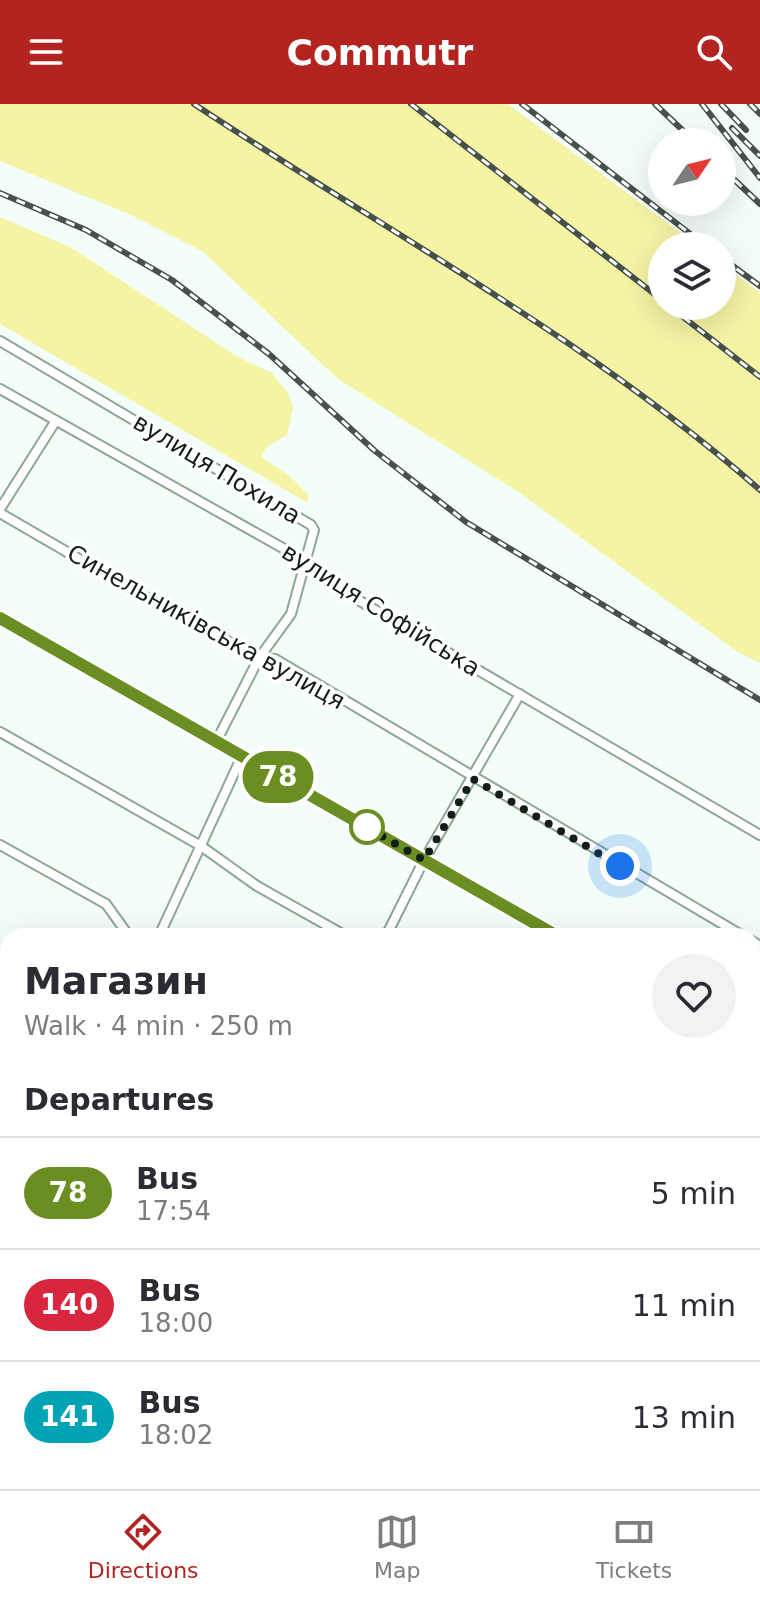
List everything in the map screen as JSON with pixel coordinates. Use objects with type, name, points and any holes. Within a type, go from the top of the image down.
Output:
[{"type":"street","name":"вулиця Похила","points":[[0,341],[305,519],[314,530],[307,565],[291,614],[259,658],[217,740]]},
{"type":"street","name":"вулиця Софійська","points":[[0,389],[307,565],[336,587],[760,835]]},
{"type":"street","points":[[0,511],[55,422]]},
{"type":"street","name":"Синельниківська вулиця","points":[[0,511],[129,588],[259,658],[275,659],[729,928]]},
{"type":"street","points":[[0,618],[543,928]]},
{"type":"street","points":[[390,928],[424,860],[520,694]]},
{"type":"street","points":[[0,732],[201,846],[257,886],[332,928]]},
{"type":"street","points":[[163,928],[242,756]]},
{"type":"street","points":[[0,845],[106,904],[123,928]]},
{"type":"shaded area","points":[[0,104],[508,104],[648,209],[648,216],[658,216],[679,232],[648,232],[648,320],[736,320],[736,275],[760,293],[760,663],[736,651],[520,493],[338,379],[202,251],[131,215],[0,161]]},
{"type":"shaded area","points":[[0,217],[72,248],[236,356],[272,373],[288,393],[293,408],[287,435],[268,446],[261,457],[290,476],[308,495],[308,503],[0,324]]},
{"type":"railway","points":[[194,104],[555,335],[694,435],[760,490]]},
{"type":"railway","points":[[411,104],[648,289]]},
{"type":"railway","points":[[522,104],[688,232]]},
{"type":"railway","points":[[655,104],[680,128]]},
{"type":"railway","points":[[702,104],[760,178]]},
{"type":"railway","points":[[721,104],[746,130]]},
{"type":"railway","points":[[750,104],[760,114]]},
{"type":"railway","points":[[736,132],[760,156]]},
{"type":"railway","points":[[736,181],[760,204]]},
{"type":"railway","points":[[0,193],[86,230],[172,280],[269,354],[375,451],[466,522],[760,700]]},
{"type":"railway","points":[[736,268],[760,286]]},
{"type":"railway","points":[[687,320],[760,377]]},
{"type":"bus line","name":"78","points":[[0,618],[543,928]]},
{"type":"route","points":[[367,827],[362,825],[424,860],[473,779],[620,866]]}]
